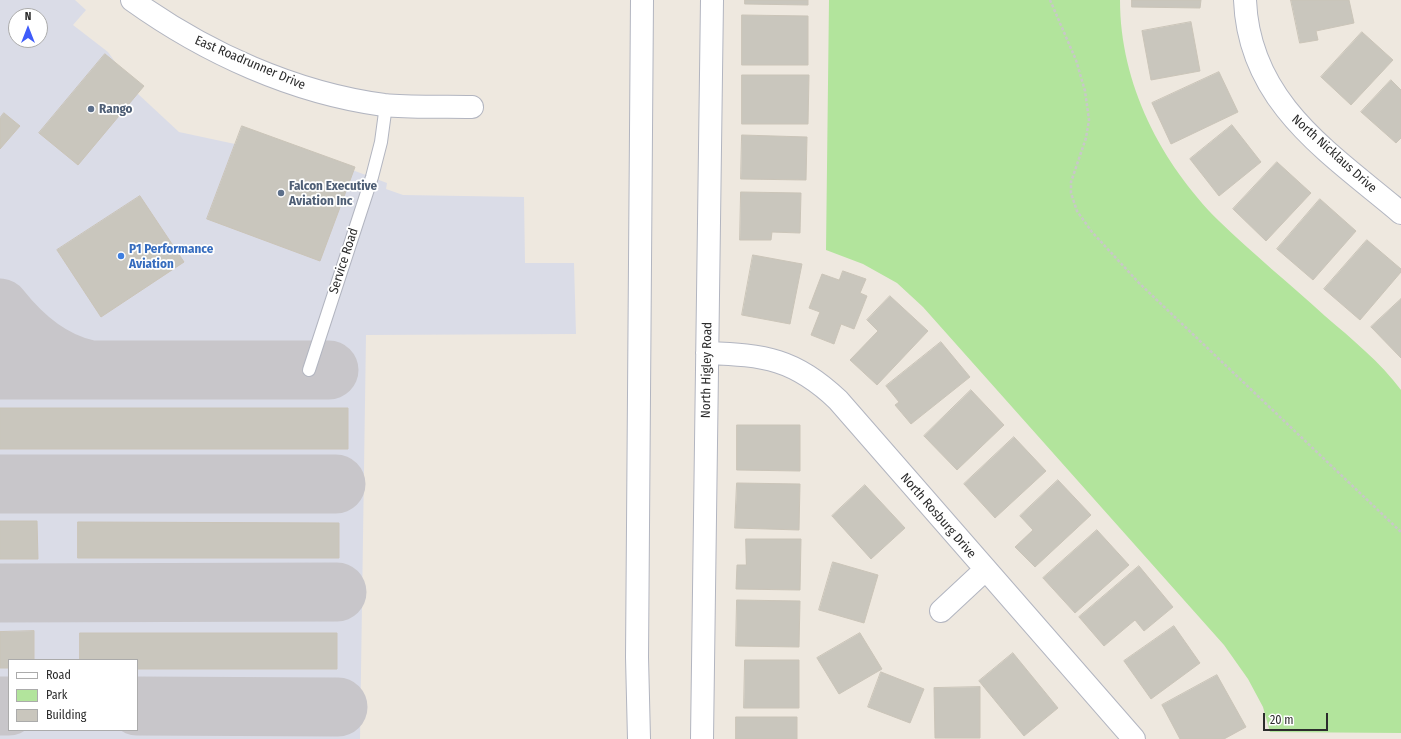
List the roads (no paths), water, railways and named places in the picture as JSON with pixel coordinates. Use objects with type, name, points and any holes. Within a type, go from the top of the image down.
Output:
[{"type":"street","name":"East Roadrunner Drive","points":[[132,0],[165,23],[206,46],[282,80],[317,91],[386,105],[472,107]]},
{"type":"street","points":[[639,739],[637,641],[642,0]]},
{"type":"street","name":"North Higley Road","points":[[702,739],[712,0]]},
{"type":"street","name":"North Nicklaus Drive","points":[[1245,0],[1251,42],[1266,79],[1277,98],[1304,130],[1401,213]]},
{"type":"street","name":"North Rosburg Drive","points":[[708,354],[747,354],[765,357],[800,370],[818,382],[838,400],[1134,739]]},
{"type":"street","points":[[941,611],[985,570]]},
{"type":"lane","name":"Service Road","points":[[309,370],[372,177],[381,142],[386,105]]},
{"type":"place","name":"Rango","points":[[91,109]]},
{"type":"place","name":"Falcon Executive Aviation Inc","points":[[281,193]]},
{"type":"place","name":"P1 Performance Aviation","points":[[121,256]]}]
